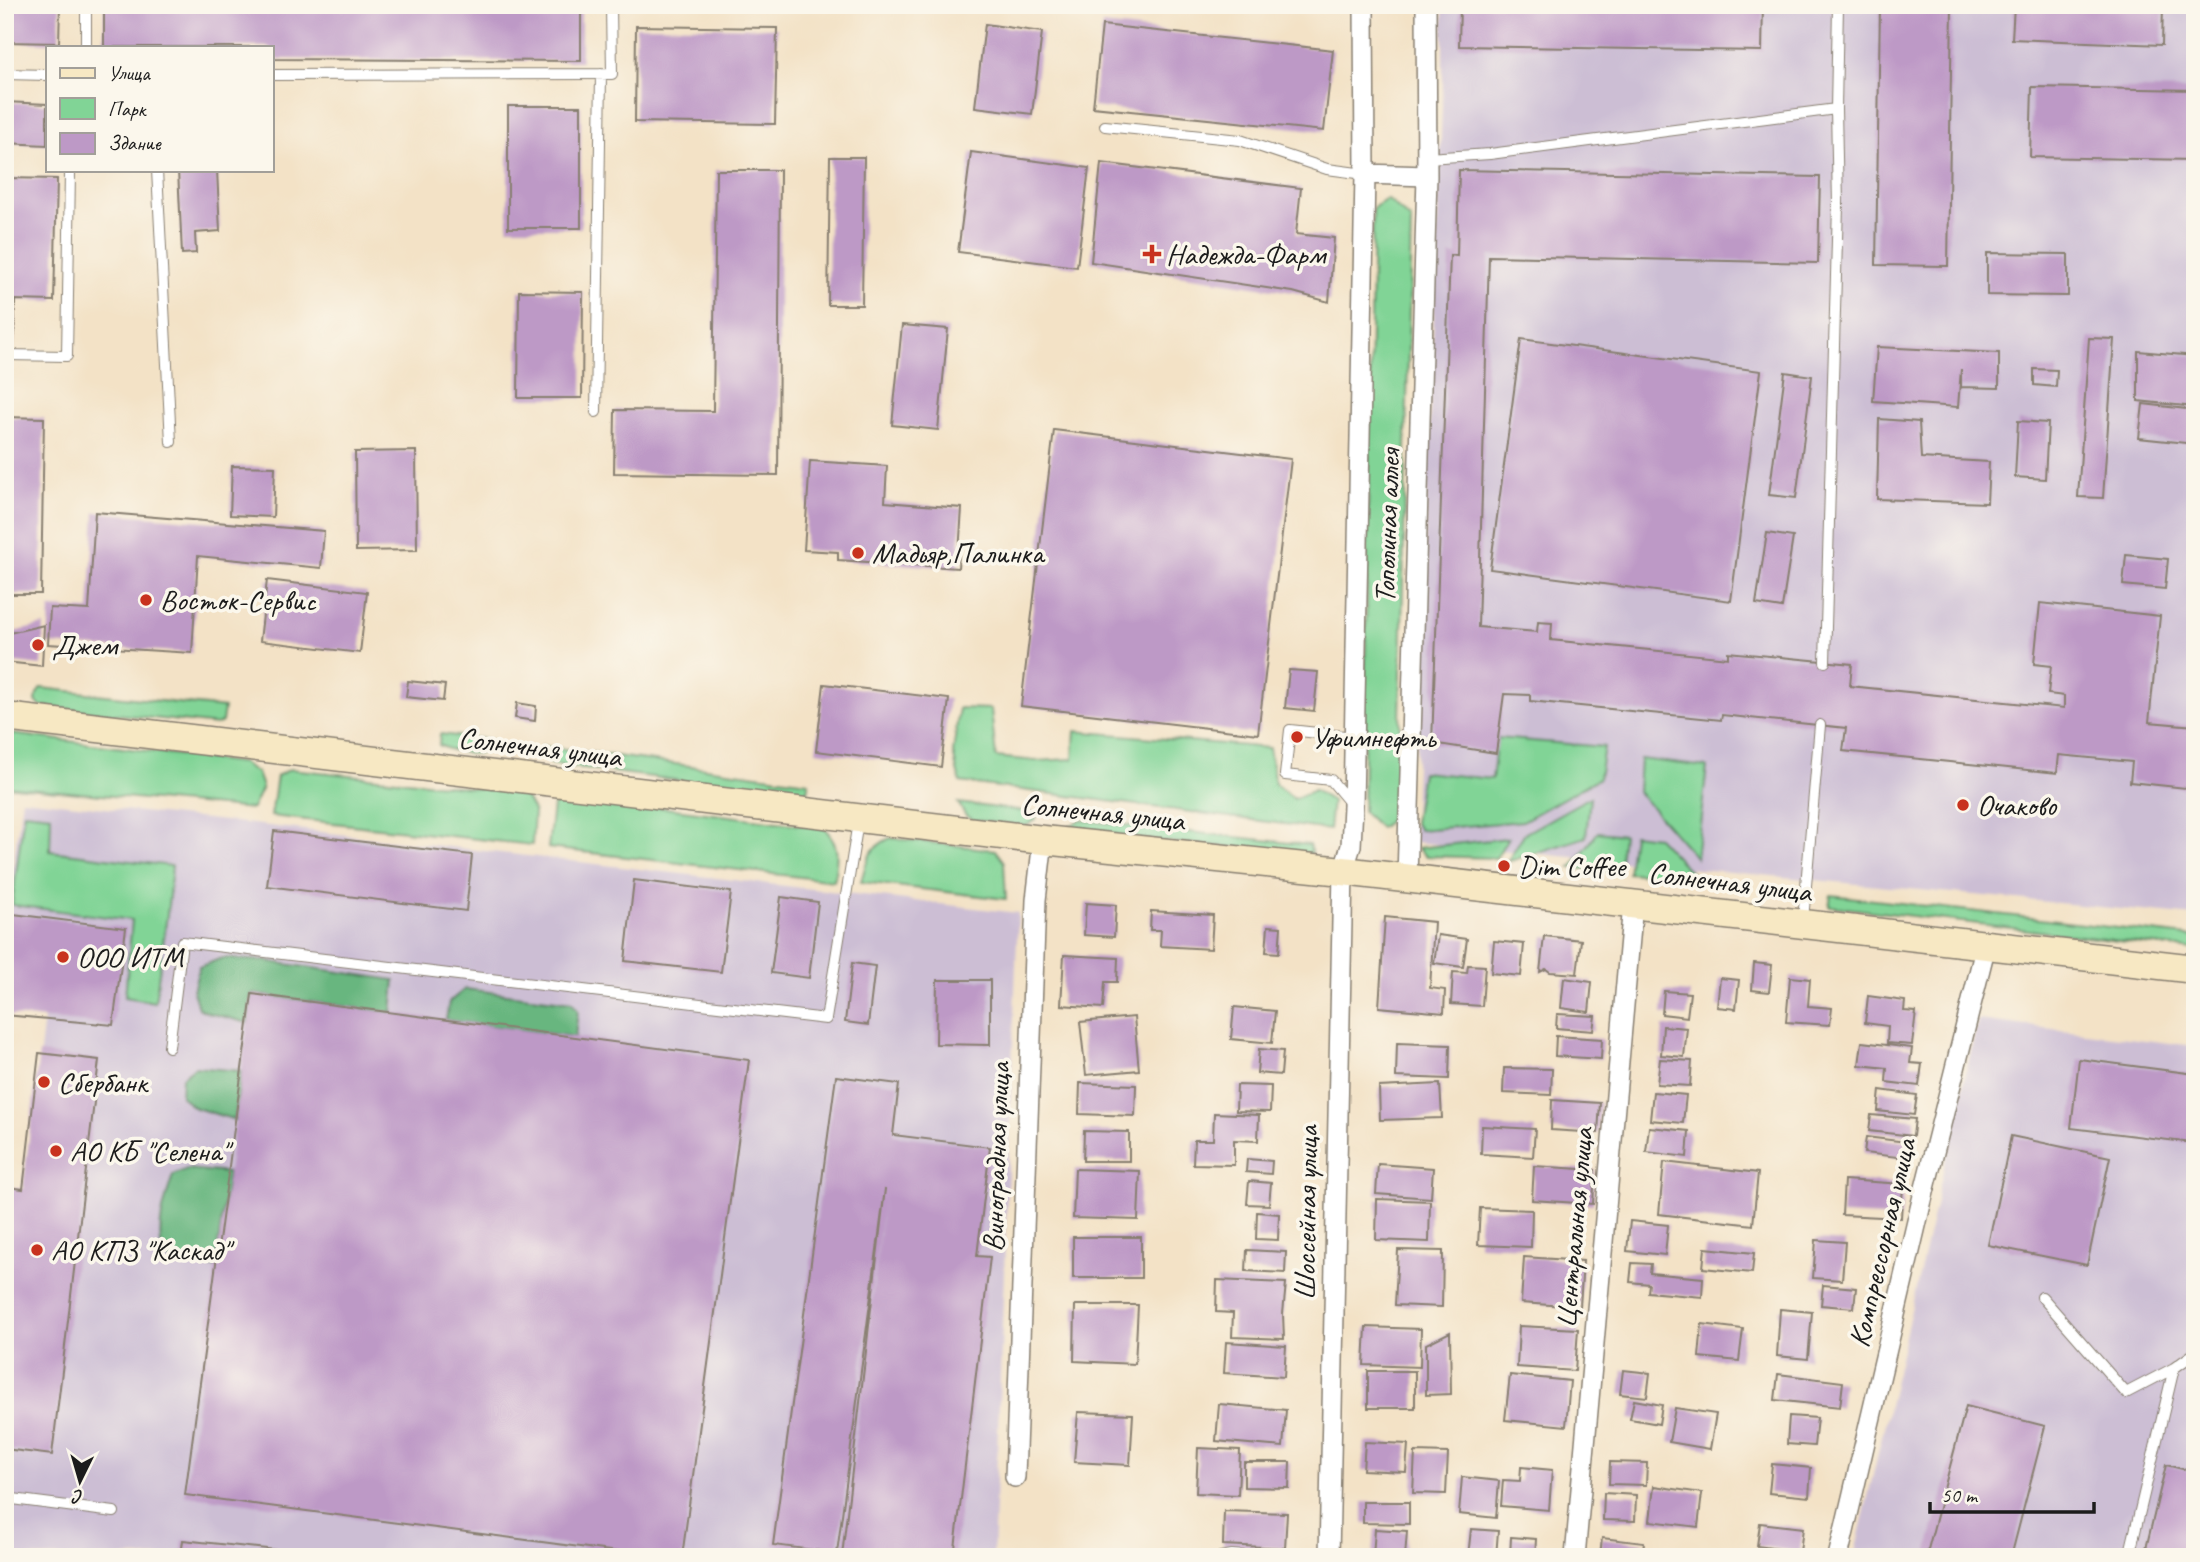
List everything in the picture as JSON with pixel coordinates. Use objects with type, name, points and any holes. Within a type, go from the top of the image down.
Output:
[{"type":"main road","name":"Солнечная улица","points":[[5,717],[1043,840],[1407,878],[2195,969]]},
{"type":"street","name":"Тополиная аллея","points":[[1343,871],[1351,846],[1353,806],[1365,174],[1364,5]]},
{"type":"street","name":"Тополиная аллея","points":[[1407,878],[1427,167],[1426,5]]},
{"type":"street","points":[[1365,174],[1427,167]]},
{"type":"street","name":"Виноградная улица","points":[[1015,1477],[1035,900],[1043,840]]},
{"type":"street","name":"Шоссейная улица","points":[[1329,1557],[1343,871]]},
{"type":"street","name":"Центральная улица","points":[[1575,1557],[1633,904]]},
{"type":"street","name":"Компрессорная улица","points":[[1838,1557],[1922,1199],[1986,945]]},
{"type":"lane","points":[[86,5],[86,46]]},
{"type":"lane","points":[[273,75],[612,75],[611,5]]},
{"type":"lane","points":[[1825,662],[1838,205],[1838,5]]},
{"type":"lane","points":[[5,74],[46,75]]},
{"type":"lane","points":[[596,412],[601,74]]},
{"type":"lane","points":[[1427,167],[1490,154],[1836,109]]},
{"type":"lane","points":[[1105,126],[1240,141],[1327,169],[1365,174]]},
{"type":"lane","points":[[156,172],[171,442]]},
{"type":"lane","points":[[5,355],[67,356],[70,173]]},
{"type":"lane","points":[[1802,924],[1821,725]]},
{"type":"lane","points":[[1353,806],[1331,780],[1285,775],[1290,730],[1354,737]]},
{"type":"lane","points":[[169,1047],[182,942],[826,1019],[859,818]]},
{"type":"lane","points":[[2042,1297],[2126,1393],[2174,1368],[2195,1353]]},
{"type":"lane","points":[[2129,1557],[2174,1368]]},
{"type":"lane","points":[[5,1498],[114,1512]]},
{"type":"lane","points":[[1221,1557],[1257,1557]]},
{"type":"shaded area","points":[[1443,5],[2195,5],[2195,916],[1413,842],[1443,84]]},
{"type":"shaded area","points":[[22,799],[1018,913],[993,1557],[5,1557],[5,1212],[23,1189],[44,1019],[5,1015],[5,913]]},
{"type":"shaded area","points":[[1978,1020],[2195,1046],[2195,1557],[1854,1557]]},
{"type":"green space","points":[[1387,199],[1411,220],[1398,814],[1380,828],[1363,812],[1373,208]]},
{"type":"green space","points":[[41,688],[224,708],[222,722],[217,725],[40,706],[36,701]]},
{"type":"green space","points":[[959,708],[991,709],[996,757],[1036,761],[1073,759],[1075,731],[1269,748],[1275,784],[1294,799],[1314,790],[1332,801],[1329,830],[960,782],[953,753]]},
{"type":"green space","points":[[5,733],[242,763],[257,773],[262,787],[252,809],[5,786]]},
{"type":"green space","points":[[440,734],[492,740],[490,750],[472,754],[451,749],[439,745]]},
{"type":"green space","points":[[1497,738],[1604,747],[1599,778],[1523,821],[1419,830],[1414,822],[1422,772],[1492,779]]},
{"type":"green space","points":[[542,746],[809,782],[807,791],[800,796],[551,764],[544,755]]},
{"type":"green space","points":[[1640,759],[1707,767],[1696,858],[1638,792]]},
{"type":"green space","points":[[290,769],[523,793],[534,812],[532,845],[271,816],[277,776]]},
{"type":"green space","points":[[562,795],[824,828],[835,846],[837,859],[834,881],[548,848],[553,805]]},
{"type":"green space","points":[[1590,797],[1586,837],[1507,862],[1524,834]]},
{"type":"green space","points":[[958,803],[1038,813],[1035,820],[1026,826],[974,820],[966,816]]},
{"type":"green space","points":[[24,812],[51,815],[50,851],[172,866],[155,1002],[125,997],[132,920],[12,905]]},
{"type":"green space","points":[[1079,820],[1309,845],[1312,854],[1074,834],[1069,827]]},
{"type":"green space","points":[[1598,832],[1623,835],[1619,872],[1571,868]]},
{"type":"green space","points":[[1633,834],[1657,837],[1696,878],[1628,873]]},
{"type":"green space","points":[[890,838],[995,850],[1004,862],[1006,899],[861,882],[873,851]]},
{"type":"green space","points":[[1508,838],[1496,858],[1426,856],[1417,848]]},
{"type":"green space","points":[[1831,895],[2195,937],[2195,950],[1829,906]]},
{"type":"green space","points":[[222,958],[265,961],[395,980],[392,1013],[252,994],[248,1023],[209,1013],[198,1008],[193,991],[199,967]]},
{"type":"green space","points":[[465,989],[572,1002],[578,1010],[575,1037],[446,1020],[449,1002]]},
{"type":"green space","points":[[195,1067],[241,1071],[235,1120],[193,1107],[181,1096],[182,1077]]},
{"type":"green space","points":[[187,1169],[228,1173],[215,1267],[190,1265],[164,1258],[161,1248],[164,1206],[173,1175]]},
{"type":"building","points":[[5,5],[60,5],[59,43],[5,42]]},
{"type":"building","points":[[104,5],[581,5],[581,61],[273,59],[273,46],[104,46]]},
{"type":"building","points":[[1460,5],[1763,5],[1762,51],[1459,46]]},
{"type":"building","points":[[1880,5],[1952,5],[1948,266],[1876,265]]},
{"type":"building","points":[[2014,5],[2163,5],[2162,45],[2012,39]]},
{"type":"building","points":[[985,24],[1042,32],[1032,114],[975,107]]},
{"type":"building","points":[[1102,25],[1333,50],[1324,131],[1093,107]]},
{"type":"building","points":[[636,26],[777,28],[775,124],[635,122]]},
{"type":"building","points":[[2032,87],[2195,90],[2195,160],[2030,157]]},
{"type":"building","points":[[5,102],[46,104],[46,145],[5,143]]},
{"type":"building","points":[[508,106],[581,106],[581,228],[508,228]]},
{"type":"building","points":[[971,152],[1089,168],[1077,267],[958,252]]},
{"type":"building","points":[[830,157],[864,157],[862,305],[828,305]]},
{"type":"building","points":[[1101,163],[1301,188],[1296,234],[1334,238],[1329,302],[1293,292],[1091,262]]},
{"type":"building","points":[[716,170],[780,170],[778,475],[614,473],[615,410],[713,411]]},
{"type":"building","points":[[1459,170],[1820,177],[1818,263],[1489,256],[1478,627],[1537,632],[1538,622],[1552,623],[1551,640],[1728,658],[1728,652],[1852,664],[1850,686],[2064,708],[2064,696],[2048,694],[2051,666],[2034,664],[2040,603],[2160,616],[2149,722],[2195,726],[2195,789],[2130,782],[2132,762],[2059,755],[2057,773],[1843,751],[1846,728],[1722,715],[1721,720],[1530,701],[1530,695],[1504,694],[1496,753],[1432,743],[1450,255],[1457,256]]},
{"type":"building","points":[[178,172],[217,172],[220,231],[195,233],[196,253],[182,254]]},
{"type":"building","points":[[5,178],[57,179],[54,301],[15,300],[14,346],[5,346]]},
{"type":"building","points":[[1987,253],[2068,254],[2068,296],[1987,295]]},
{"type":"building","points":[[519,291],[583,292],[582,398],[518,398]]},
{"type":"building","points":[[902,325],[948,329],[938,430],[892,425]]},
{"type":"building","points":[[2089,338],[2114,339],[2103,498],[2078,497]]},
{"type":"building","points":[[1521,339],[1761,371],[1731,601],[1490,569]]},
{"type":"building","points":[[1877,347],[1999,353],[1999,388],[1961,387],[1961,369],[1958,407],[1873,401]]},
{"type":"building","points":[[2138,351],[2195,356],[2195,407],[2138,401]]},
{"type":"building","points":[[2034,369],[2057,370],[2056,387],[2034,385]]},
{"type":"building","points":[[1785,372],[1812,376],[1796,498],[1769,495]]},
{"type":"building","points":[[2143,404],[2195,410],[2195,444],[2139,438]]},
{"type":"building","points":[[5,417],[44,418],[41,594],[5,594]]},
{"type":"building","points":[[1879,419],[1919,422],[1921,458],[1989,462],[1987,503],[1877,499]]},
{"type":"building","points":[[2018,421],[2048,423],[2045,479],[2015,477]]},
{"type":"building","points":[[1054,430],[1291,459],[1258,734],[1021,706]]},
{"type":"building","points":[[416,451],[417,550],[356,551],[355,452]]},
{"type":"building","points":[[810,461],[887,466],[885,502],[962,508],[958,568],[838,560],[838,552],[804,550]]},
{"type":"building","points":[[232,466],[275,467],[273,517],[230,515]]},
{"type":"building","points":[[95,512],[324,531],[321,568],[198,556],[192,653],[48,644],[50,608],[89,610]]},
{"type":"building","points":[[1767,533],[1793,537],[1782,608],[1756,604]]},
{"type":"building","points":[[2126,555],[2168,559],[2165,589],[2123,585]]},
{"type":"building","points":[[267,580],[367,592],[360,653],[260,641]]},
{"type":"building","points":[[44,625],[42,666],[5,662],[5,634]]},
{"type":"building","points":[[1289,670],[1318,672],[1314,711],[1285,708]]},
{"type":"building","points":[[408,681],[445,685],[443,701],[406,697]]},
{"type":"building","points":[[824,684],[949,699],[941,767],[816,751]]},
{"type":"building","points":[[517,703],[536,706],[535,721],[515,718]]},
{"type":"building","points":[[274,831],[472,855],[466,911],[267,886]]},
{"type":"building","points":[[634,880],[731,892],[721,972],[625,961]]},
{"type":"building","points":[[781,897],[818,902],[809,978],[771,973]]},
{"type":"building","points":[[1086,903],[1116,905],[1114,937],[1084,935]]},
{"type":"building","points":[[1151,911],[1213,915],[1211,949],[1160,946],[1161,930],[1150,930]]},
{"type":"building","points":[[5,913],[126,928],[113,1025],[5,1015]]},
{"type":"building","points":[[1385,917],[1434,922],[1430,988],[1445,990],[1444,1013],[1379,1007]]},
{"type":"building","points":[[1268,926],[1281,927],[1279,953],[1266,952]]},
{"type":"building","points":[[1438,935],[1467,939],[1463,967],[1434,963]]},
{"type":"building","points":[[1544,936],[1581,940],[1577,974],[1550,972],[1546,969],[1540,972]]},
{"type":"building","points":[[1494,941],[1524,944],[1521,976],[1491,973]]},
{"type":"building","points":[[1064,955],[1118,958],[1117,982],[1105,982],[1103,1008],[1061,1005]]},
{"type":"building","points":[[852,963],[875,966],[868,1025],[845,1022]]},
{"type":"building","points":[[1754,963],[1772,965],[1769,992],[1752,990]]},
{"type":"building","points":[[1468,965],[1485,966],[1482,1006],[1451,1004],[1453,972],[1467,973]]},
{"type":"building","points":[[1790,977],[1810,979],[1808,1006],[1832,1008],[1830,1025],[1786,1022]]},
{"type":"building","points":[[1564,978],[1592,982],[1589,1012],[1561,1008]]},
{"type":"building","points":[[1720,978],[1739,980],[1736,1009],[1717,1007]]},
{"type":"building","points":[[937,980],[990,980],[990,1045],[936,1044]]},
{"type":"building","points":[[1664,991],[1690,993],[1687,1017],[1662,1014]]},
{"type":"building","points":[[252,994],[749,1060],[682,1557],[656,1557],[185,1495]]},
{"type":"building","points":[[1868,996],[1905,1001],[1904,1011],[1916,1012],[1912,1045],[1887,1043],[1888,1026],[1865,1023]]},
{"type":"building","points":[[1234,1007],[1275,1011],[1272,1043],[1231,1039]]},
{"type":"building","points":[[1557,1014],[1595,1016],[1593,1031],[1556,1028]]},
{"type":"building","points":[[1134,1017],[1139,1070],[1086,1075],[1080,1022]]},
{"type":"building","points":[[1663,1026],[1687,1028],[1684,1057],[1661,1055]]},
{"type":"building","points":[[1556,1036],[1602,1039],[1601,1059],[1555,1056]]},
{"type":"building","points":[[1862,1042],[1912,1048],[1910,1063],[1922,1064],[1919,1086],[1886,1082],[1887,1068],[1859,1065]]},
{"type":"building","points":[[1397,1043],[1450,1045],[1449,1079],[1396,1077]]},
{"type":"building","points":[[1259,1049],[1283,1051],[1281,1075],[1257,1073]]},
{"type":"building","points":[[39,1053],[99,1060],[52,1455],[5,1449],[5,1212],[8,1187],[23,1189]]},
{"type":"building","points":[[1660,1059],[1692,1061],[1690,1086],[1657,1084]]},
{"type":"building","points":[[2079,1059],[2195,1074],[2195,1125],[2192,1143],[2071,1128]]},
{"type":"building","points":[[1504,1068],[1552,1069],[1551,1095],[1503,1093]]},
{"type":"building","points":[[836,1076],[899,1084],[893,1135],[990,1147],[977,1256],[990,1257],[954,1557],[842,1556],[885,1189],[837,1553],[773,1545]]},
{"type":"building","points":[[1080,1083],[1136,1085],[1135,1116],[1079,1114]]},
{"type":"building","points":[[1440,1084],[1442,1118],[1380,1120],[1379,1087]]},
{"type":"building","points":[[1237,1085],[1271,1086],[1270,1112],[1236,1111]]},
{"type":"building","points":[[1880,1090],[1917,1095],[1914,1115],[1878,1111]]},
{"type":"building","points":[[1653,1092],[1686,1095],[1683,1123],[1650,1120]]},
{"type":"building","points":[[1552,1100],[1600,1103],[1598,1133],[1551,1130]]},
{"type":"building","points":[[1214,1113],[1259,1115],[1258,1141],[1234,1140],[1234,1165],[1193,1164],[1194,1140],[1213,1140]]},
{"type":"building","points":[[1871,1115],[1915,1119],[1913,1136],[1869,1131]]},
{"type":"building","points":[[1482,1126],[1535,1129],[1533,1157],[1481,1154]]},
{"type":"building","points":[[1649,1127],[1689,1131],[1687,1157],[1646,1152]]},
{"type":"building","points":[[1084,1131],[1129,1132],[1129,1161],[1083,1161]]},
{"type":"building","points":[[2011,1136],[2110,1157],[2087,1265],[1988,1245]]},
{"type":"building","points":[[1866,1137],[1907,1142],[1905,1158],[1864,1153]]},
{"type":"building","points":[[1247,1159],[1272,1161],[1271,1174],[1246,1172]]},
{"type":"building","points":[[1664,1162],[1758,1173],[1753,1225],[1659,1214]]},
{"type":"building","points":[[1378,1164],[1433,1168],[1431,1198],[1376,1194]]},
{"type":"building","points":[[1534,1166],[1595,1170],[1593,1204],[1532,1200]]},
{"type":"building","points":[[1075,1169],[1140,1171],[1138,1220],[1073,1218]]},
{"type":"building","points":[[1844,1180],[1903,1184],[1901,1218],[1842,1215]]},
{"type":"building","points":[[1249,1181],[1271,1183],[1269,1205],[1247,1204]]},
{"type":"building","points":[[1377,1199],[1430,1201],[1429,1242],[1376,1240]]},
{"type":"building","points":[[1480,1208],[1532,1210],[1531,1247],[1478,1245]]},
{"type":"building","points":[[1257,1212],[1279,1214],[1278,1240],[1256,1239]]},
{"type":"building","points":[[1630,1221],[1668,1225],[1665,1255],[1627,1251]]},
{"type":"building","points":[[1073,1237],[1141,1237],[1141,1278],[1073,1278]]},
{"type":"building","points":[[1816,1240],[1845,1242],[1842,1280],[1813,1278]]},
{"type":"building","points":[[1705,1248],[1754,1253],[1752,1273],[1703,1268]]},
{"type":"building","points":[[1247,1250],[1286,1252],[1285,1273],[1246,1271]]},
{"type":"building","points":[[1398,1250],[1443,1251],[1442,1307],[1395,1305]]},
{"type":"building","points":[[1524,1257],[1583,1261],[1580,1307],[1521,1303]]},
{"type":"building","points":[[1632,1263],[1651,1264],[1650,1273],[1703,1278],[1702,1297],[1648,1292],[1649,1284],[1630,1282]]},
{"type":"building","points":[[1217,1280],[1286,1283],[1284,1339],[1232,1337],[1233,1313],[1216,1312]]},
{"type":"building","points":[[1823,1285],[1856,1288],[1854,1308],[1821,1305]]},
{"type":"building","points":[[1075,1305],[1138,1305],[1135,1364],[1074,1361]]},
{"type":"building","points":[[1780,1309],[1812,1312],[1808,1359],[1777,1356]]},
{"type":"building","points":[[1702,1324],[1743,1329],[1739,1361],[1699,1357]]},
{"type":"building","points":[[1519,1326],[1578,1329],[1575,1371],[1517,1367]]},
{"type":"building","points":[[1366,1327],[1421,1329],[1420,1367],[1364,1365]]},
{"type":"building","points":[[1450,1332],[1451,1394],[1426,1395],[1426,1344]]},
{"type":"building","points":[[1226,1342],[1286,1346],[1284,1377],[1224,1373]]},
{"type":"building","points":[[1623,1370],[1650,1373],[1647,1397],[1620,1394]]},
{"type":"building","points":[[1368,1371],[1415,1371],[1415,1408],[1368,1408]]},
{"type":"building","points":[[1778,1374],[1843,1382],[1840,1407],[1775,1400]]},
{"type":"building","points":[[1510,1375],[1570,1381],[1566,1426],[1505,1420]]},
{"type":"building","points":[[1634,1400],[1662,1405],[1659,1424],[1630,1419]]},
{"type":"building","points":[[1219,1404],[1286,1410],[1283,1447],[1216,1441]]},
{"type":"building","points":[[1966,1406],[2045,1426],[2011,1557],[1926,1557]]},
{"type":"building","points":[[1675,1408],[1716,1414],[1710,1449],[1669,1442]]},
{"type":"building","points":[[1078,1412],[1133,1414],[1130,1465],[1074,1462]]},
{"type":"building","points":[[1789,1416],[1817,1418],[1814,1446],[1787,1444]]},
{"type":"building","points":[[1365,1442],[1408,1444],[1406,1472],[1363,1470]]},
{"type":"building","points":[[1198,1448],[1240,1450],[1238,1495],[1196,1493]]},
{"type":"building","points":[[1415,1452],[1448,1453],[1446,1494],[1413,1493]]},
{"type":"building","points":[[1244,1462],[1290,1462],[1289,1488],[1244,1487]]},
{"type":"building","points":[[1610,1462],[1647,1463],[1646,1485],[1609,1484]]},
{"type":"building","points":[[1772,1464],[1811,1468],[1809,1497],[1769,1493]]},
{"type":"building","points":[[2166,1465],[2195,1472],[2195,1557],[2144,1557]]},
{"type":"building","points":[[1521,1467],[1552,1470],[1549,1510],[1501,1506],[1503,1480],[1520,1481]]},
{"type":"building","points":[[1462,1477],[1499,1481],[1496,1518],[1459,1514]]},
{"type":"building","points":[[1654,1486],[1702,1493],[1698,1527],[1650,1521]]},
{"type":"building","points":[[1604,1493],[1636,1495],[1635,1521],[1603,1520]]},
{"type":"building","points":[[1363,1502],[1409,1502],[1409,1524],[1363,1523]]},
{"type":"building","points":[[1224,1511],[1287,1513],[1285,1548],[1223,1545]]},
{"type":"building","points":[[1760,1523],[1803,1528],[1800,1552],[1757,1546]]},
{"type":"building","points":[[1375,1529],[1407,1531],[1405,1557],[1373,1557]]},
{"type":"building","points":[[1471,1529],[1498,1531],[1496,1557],[1468,1557]]},
{"type":"building","points":[[1511,1537],[1536,1539],[1535,1557],[1510,1557]]},
{"type":"building","points":[[1602,1538],[1644,1543],[1642,1557],[1600,1557]]},
{"type":"building","points":[[183,1540],[322,1555],[322,1557],[181,1557]]},
{"type":"place","name":"Надежда-Фарм","points":[[1152,254]]},
{"type":"place","name":"Мадьяр,Палинка","points":[[858,553]]},
{"type":"place","name":"Восток-Сервис","points":[[146,600]]},
{"type":"place","name":"Джем","points":[[38,645]]},
{"type":"place","name":"Уфимнефть","points":[[1297,737]]},
{"type":"place","name":"Очаково","points":[[1963,805]]},
{"type":"place","name":"Dim Coffee","points":[[1504,866]]},
{"type":"place","name":"ООО ИТМ","points":[[63,957]]},
{"type":"place","name":"Сбербанк","points":[[44,1082]]},
{"type":"place","name":"АО КБ \"Селена\"","points":[[56,1151]]},
{"type":"place","name":"АО КПЗ \"Каскад\"","points":[[37,1250]]}]
